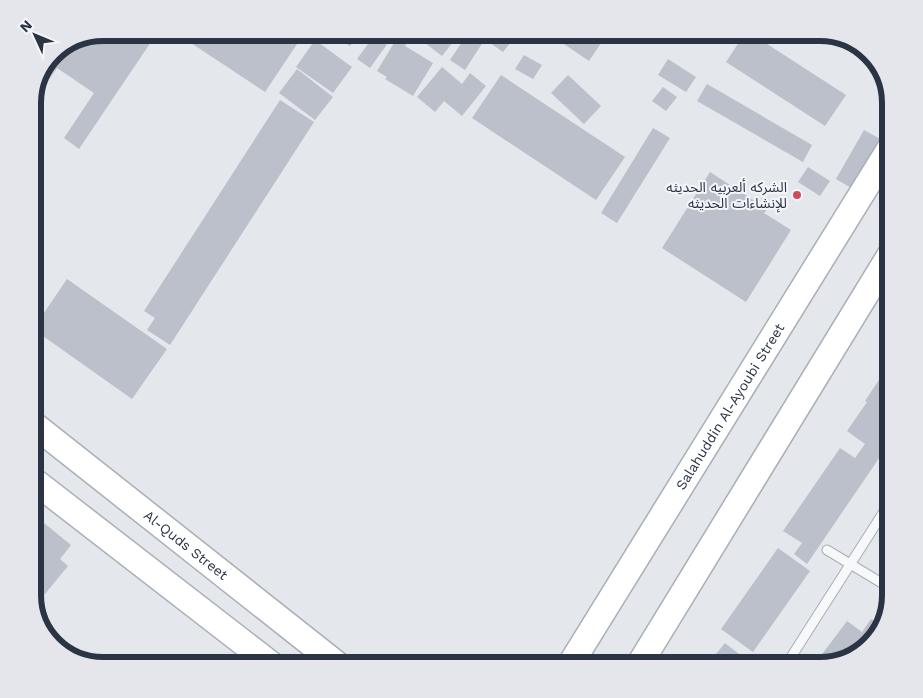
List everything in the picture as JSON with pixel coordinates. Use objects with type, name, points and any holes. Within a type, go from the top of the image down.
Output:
[{"type":"street","name":"Salahuddin Al-Ayoubi Street","points":[[576,657],[882,161]]},
{"type":"street","points":[[644,657],[882,268]]},
{"type":"street","name":"Al-Quds Street","points":[[41,430],[327,657]]},
{"type":"street","points":[[41,486],[260,657]]},
{"type":"lane","points":[[792,657],[882,515]]},
{"type":"lane","points":[[827,550],[882,583]]},
{"type":"building","points":[[103,41],[152,41],[79,149],[64,138],[94,93],[57,68],[43,89],[46,79],[58,60],[79,46]]},
{"type":"building","points":[[188,41],[299,41],[265,92]]},
{"type":"building","points":[[314,41],[316,41],[352,67],[333,93],[296,67]]},
{"type":"building","points":[[342,41],[353,41],[350,46]]},
{"type":"building","points":[[370,41],[389,41],[370,68],[357,59]]},
{"type":"building","points":[[395,41],[402,41],[406,44],[405,46],[433,63],[413,96],[385,79],[387,77],[377,71]]},
{"type":"building","points":[[422,41],[454,41],[442,56]]},
{"type":"building","points":[[463,41],[483,42],[465,70],[450,60]]},
{"type":"building","points":[[487,41],[511,42],[503,52]]},
{"type":"building","points":[[559,41],[603,41],[589,61]]},
{"type":"building","points":[[740,41],[762,41],[846,95],[825,126],[726,62]]},
{"type":"building","points":[[524,55],[542,65],[533,79],[515,69]]},
{"type":"building","points":[[668,59],[696,77],[686,92],[658,75]]},
{"type":"building","points":[[442,67],[462,84],[470,73],[486,86],[462,116],[444,101],[435,112],[417,97]]},
{"type":"building","points":[[297,69],[333,97],[315,120],[279,93]]},
{"type":"building","points":[[501,75],[625,157],[596,200],[472,118]]},
{"type":"building","points":[[568,75],[601,106],[584,124],[551,93]]},
{"type":"building","points":[[707,84],[812,145],[803,162],[697,101]]},
{"type":"building","points":[[663,87],[677,97],[666,111],[652,101]]},
{"type":"building","points":[[280,100],[314,122],[170,345],[147,330],[155,318],[144,311]]},
{"type":"building","points":[[653,128],[670,138],[617,223],[601,213]]},
{"type":"building","points":[[864,130],[882,140],[853,189],[836,179]]},
{"type":"building","points":[[808,167],[830,181],[820,196],[798,182]]},
{"type":"building","points":[[710,172],[767,209],[764,213],[791,230],[746,302],[662,248]]},
{"type":"building","points":[[67,279],[167,349],[132,399],[41,335],[41,317]]},
{"type":"building","points":[[882,375],[882,454],[807,564],[794,554],[802,543],[783,531],[840,448],[855,458],[865,444],[847,431],[867,402],[865,401]]},
{"type":"building","points":[[41,521],[71,545],[60,559],[68,566],[41,599]]},
{"type":"building","points":[[778,548],[810,571],[753,652],[721,629]]},
{"type":"building","points":[[871,619],[875,622],[869,633],[854,646],[836,655],[820,657],[847,621],[862,632]]},
{"type":"building","points":[[725,643],[743,657],[714,657]]},
{"type":"place","name":"الشركه ألعربيه الحديثه للإنشاءات الحديثه","points":[[797,195]]}]
